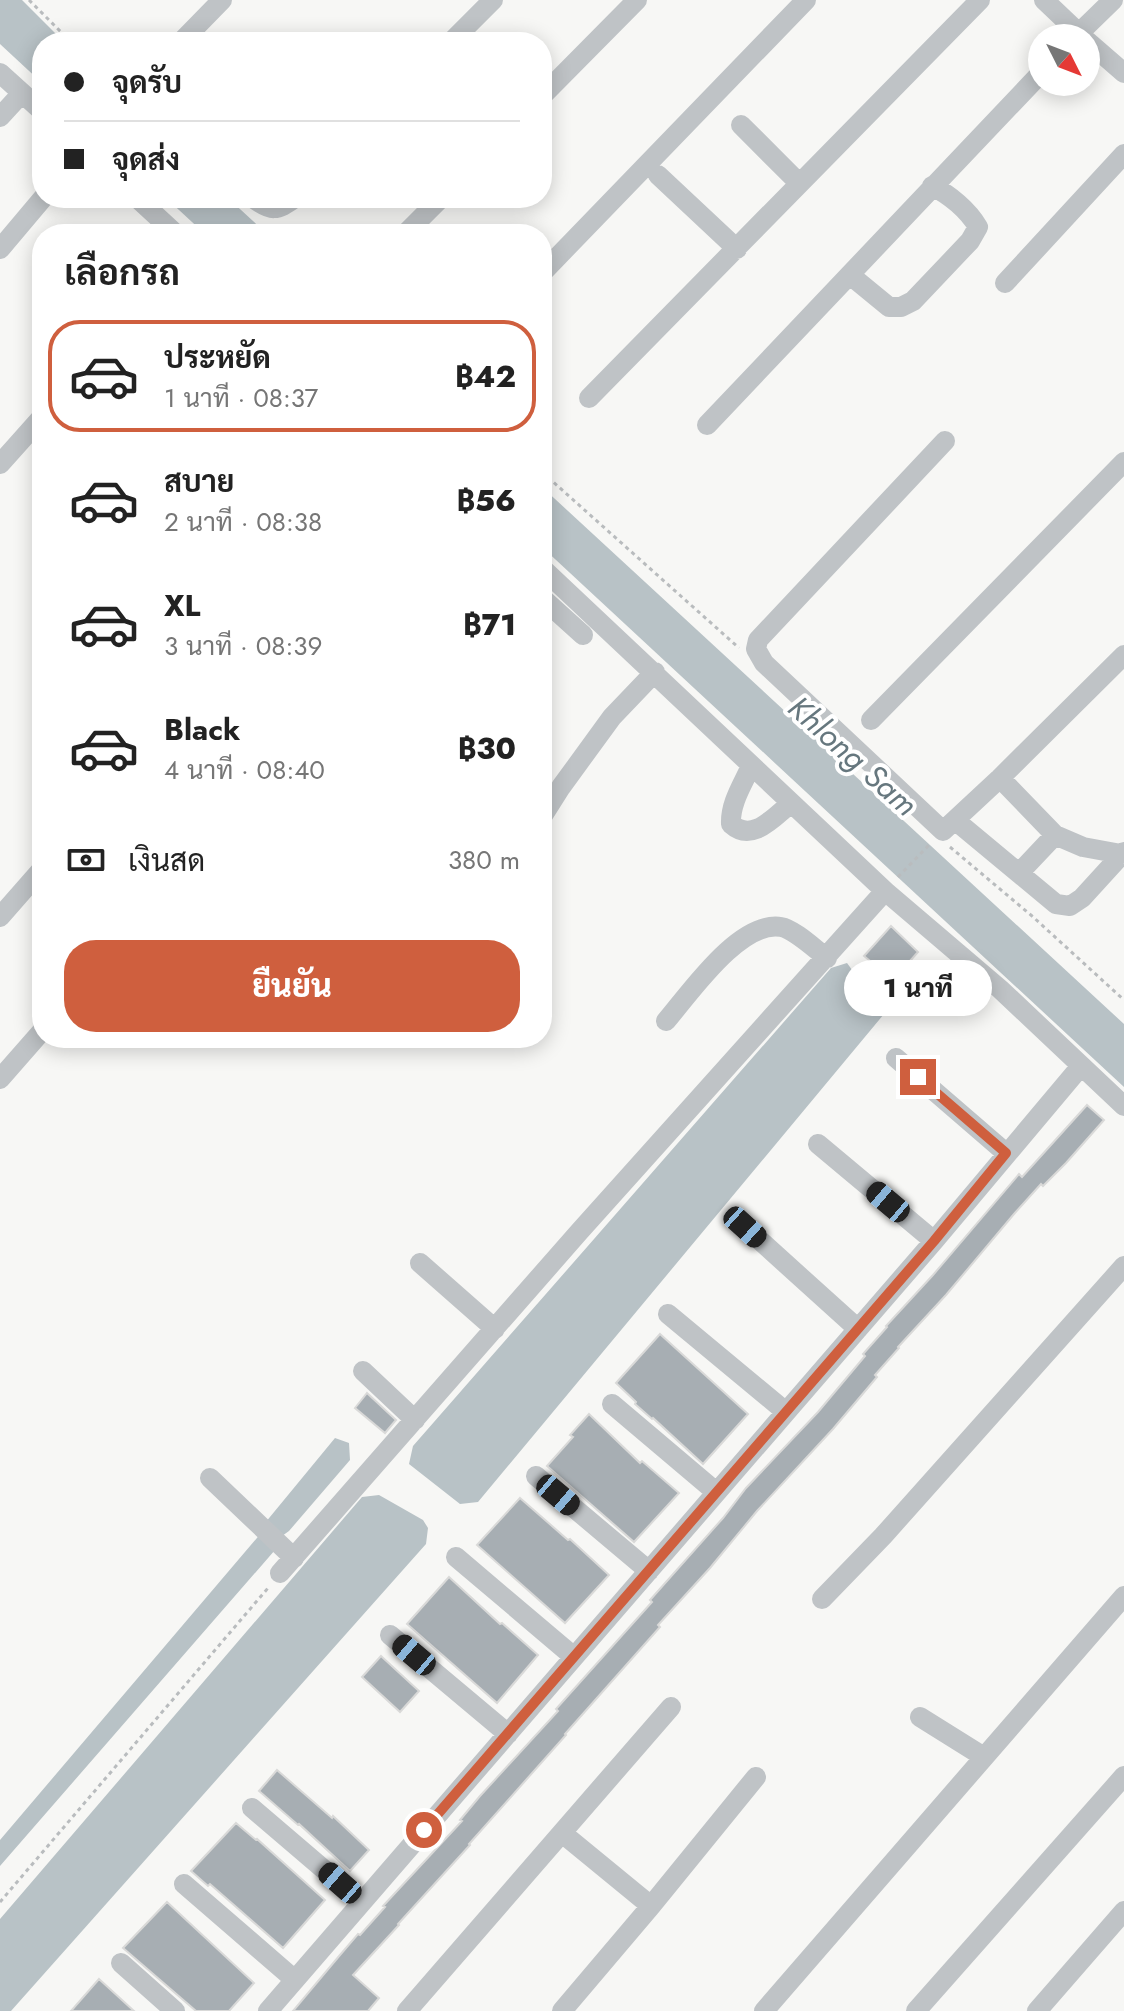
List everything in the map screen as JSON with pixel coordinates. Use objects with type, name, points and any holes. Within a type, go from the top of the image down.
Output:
[{"type":"street","points":[[191,32],[222,0]]},
{"type":"street","points":[[461,32],[493,0]]},
{"type":"street","points":[[552,86],[637,0]]},
{"type":"street","points":[[552,263],[806,0]]},
{"type":"street","points":[[589,398],[980,0]]},
{"type":"street","points":[[1044,0],[1068,24]]},
{"type":"street","points":[[1092,24],[1113,0]]},
{"type":"street","points":[[1100,53],[1124,73]]},
{"type":"street","points":[[0,73],[32,102]]},
{"type":"street","points":[[707,425],[854,278],[1028,88]]},
{"type":"street","points":[[0,117],[22,93]]},
{"type":"street","points":[[741,125],[799,183]]},
{"type":"street","points":[[1005,283],[1124,154]]},
{"type":"street","points":[[658,175],[737,249]]},
{"type":"street","points":[[854,278],[889,307],[901,307],[913,301],[970,241],[978,227],[972,217],[937,189]]},
{"type":"street","points":[[0,249],[35,208]]},
{"type":"street","points":[[148,208],[165,224]]},
{"type":"street","points":[[415,224],[431,208]]},
{"type":"street","points":[[0,464],[32,428]]},
{"type":"street","points":[[945,441],[758,640],[756,649],[764,663],[943,831],[1124,655]]},
{"type":"street","points":[[871,720],[1124,462]]},
{"type":"street","points":[[552,577],[655,672],[790,804],[890,885],[1124,1106]]},
{"type":"street","points":[[552,607],[583,635]]},
{"type":"street","points":[[552,801],[612,717],[655,672]]},
{"type":"street","points":[[751,766],[730,815],[731,824],[739,831],[750,832],[790,804]]},
{"type":"street","points":[[1000,778],[1055,835],[1083,847],[1123,853]]},
{"type":"street","points":[[956,821],[1056,904],[1070,906],[1082,898],[1123,853]]},
{"type":"street","points":[[1019,873],[1055,835]]},
{"type":"street","points":[[0,917],[32,880]]},
{"type":"street","points":[[210,1478],[287,1565],[579,1232],[890,885]]},
{"type":"street","points":[[666,1021],[728,950],[751,933],[769,927],[784,927],[827,958]]},
{"type":"street","points":[[0,1079],[32,1042]]},
{"type":"street","points":[[896,1058],[1006,1153]]},
{"type":"street","points":[[268,2011],[934,1241],[1081,1066]]},
{"type":"street","points":[[818,1144],[934,1241]]},
{"type":"street","points":[[745,1227],[858,1329]]},
{"type":"street","points":[[420,1263],[495,1329]]},
{"type":"street","points":[[822,1599],[883,1536],[1124,1266]]},
{"type":"street","points":[[668,1314],[786,1412]]},
{"type":"street","points":[[363,1371],[415,1420]]},
{"type":"street","points":[[612,1404],[716,1492]]},
{"type":"street","points":[[536,1476],[649,1571]]},
{"type":"street","points":[[456,1557],[574,1657]]},
{"type":"street","points":[[764,2011],[1124,1596]]},
{"type":"street","points":[[390,1635],[508,1734]]},
{"type":"street","points":[[415,2008],[671,1707]]},
{"type":"street","points":[[920,1717],[984,1757]]},
{"type":"street","points":[[916,2011],[1124,1776]]},
{"type":"street","points":[[562,2011],[756,1777]]},
{"type":"street","points":[[252,1808],[362,1902]]},
{"type":"street","points":[[562,1833],[651,1906]]},
{"type":"street","points":[[184,1884],[295,1980]]},
{"type":"street","points":[[1037,2011],[1124,1911]]},
{"type":"street","points":[[121,1963],[175,2011]]},
{"type":"path","points":[[29,0],[61,32]]},
{"type":"path","points":[[890,885],[930,845]]},
{"type":"path","points":[[0,1902],[287,1565]]},
{"type":"shaded area","points":[[0,0],[22,0],[54,32],[32,32],[32,74],[0,44]]},
{"type":"shaded area","points":[[177,208],[239,208],[256,224],[194,224]]},
{"type":"shaded area","points":[[552,496],[1124,1024],[1124,1087],[552,556]]},
{"type":"shaded area","points":[[847,963],[884,1014],[478,1502],[460,1504],[409,1464],[413,1446],[831,968]]},
{"type":"shaded area","points":[[335,1438],[349,1443],[350,1460],[282,1536],[265,1523]]},
{"type":"shaded area","points":[[379,1495],[423,1520],[428,1528],[426,1544],[11,2011],[0,2011],[0,1919],[362,1497]]},
{"type":"shaded area","points":[[262,1532],[275,1550],[0,1866],[0,1840]]},
{"type":"building","points":[[891,926],[918,952],[893,980],[864,956]]},
{"type":"building","points":[[1087,1105],[1104,1120],[1014,1214],[898,1347],[833,1429],[757,1511],[566,1735],[353,1975],[379,1998],[368,2011],[293,2011],[558,1711],[556,1709],[652,1602],[650,1600],[746,1488],[818,1412],[886,1326],[1019,1174],[1022,1177]]},
{"type":"building","points":[[660,1334],[748,1414],[703,1464],[635,1404],[616,1383]]},
{"type":"building","points":[[367,1393],[396,1420],[385,1433],[355,1408]]},
{"type":"building","points":[[589,1414],[640,1463],[642,1461],[679,1493],[634,1542],[547,1466]]},
{"type":"building","points":[[520,1498],[609,1575],[565,1623],[477,1545]]},
{"type":"building","points":[[449,1577],[538,1655],[497,1703],[407,1624]]},
{"type":"building","points":[[381,1656],[419,1691],[400,1712],[362,1677]]},
{"type":"building","points":[[277,1770],[369,1850],[350,1871],[259,1791]]},
{"type":"building","points":[[236,1823],[325,1900],[283,1948],[191,1871]]},
{"type":"building","points":[[167,1902],[254,1983],[229,2011],[196,2011],[123,1948]]},
{"type":"building","points":[[99,1979],[134,2011],[71,2011]]},
{"type":"route","points":[[424,1830],[934,1241],[1006,1153],[918,1077]]},
{"type":"water label","name":"Khlong Sam","points":[[853,756]]}]
